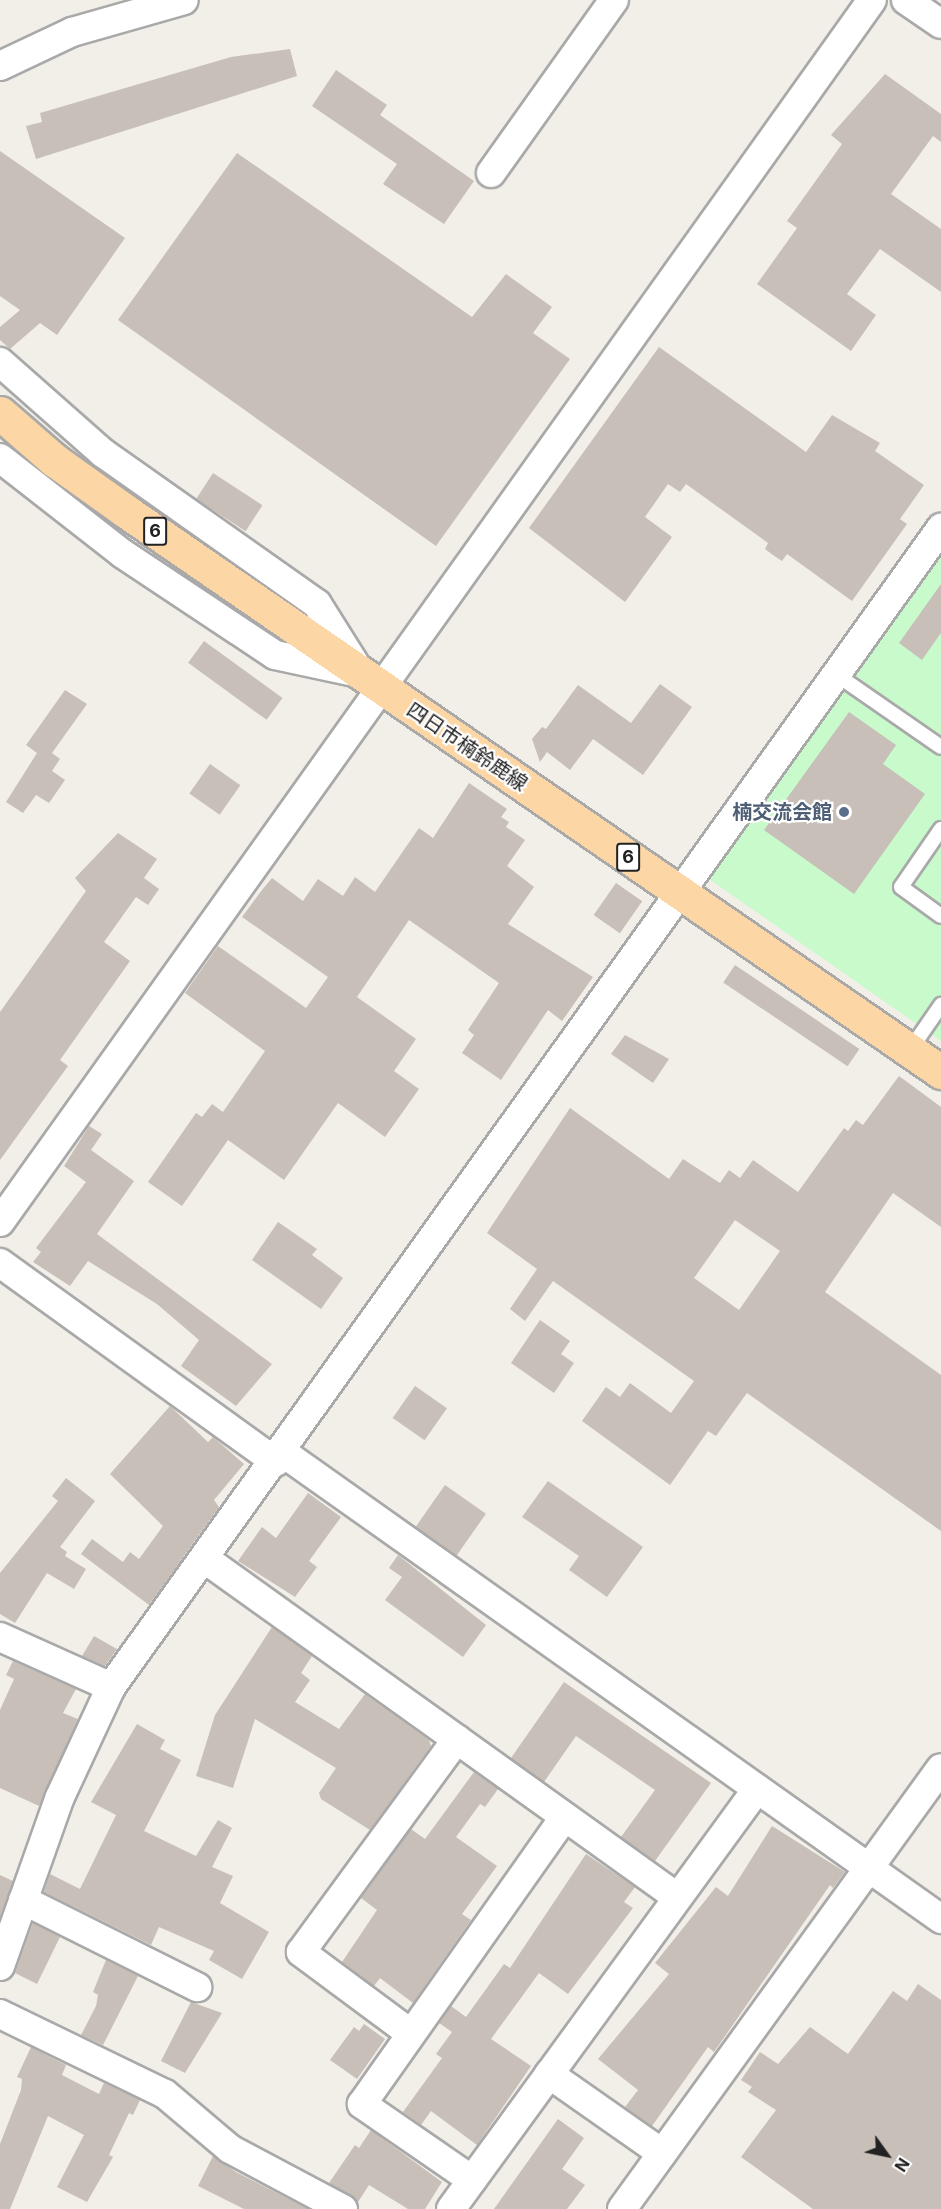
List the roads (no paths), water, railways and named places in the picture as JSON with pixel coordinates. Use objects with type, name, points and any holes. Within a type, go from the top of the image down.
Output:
[{"type":"main road","name":"四日市楠鈴鹿線","points":[[0,413],[71,472],[370,681],[941,1072]]},
{"type":"street","points":[[0,66],[72,32],[184,0]]},
{"type":"street","points":[[491,173],[614,0]]},
{"type":"street","points":[[0,1221],[370,681],[872,0]]},
{"type":"street","points":[[906,0],[941,24]]},
{"type":"street","points":[[0,362],[103,453],[317,604],[370,681]]},
{"type":"street","points":[[0,458],[123,554],[275,655],[370,681]]},
{"type":"street","points":[[0,1966],[5,1935],[23,1900],[80,1745],[111,1687],[279,1457],[285,1442],[677,891],[746,796],[761,785],[941,528]]},
{"type":"street","points":[[0,1263],[941,1919]]},
{"type":"street","points":[[205,1559],[677,1897]]},
{"type":"street","points":[[0,1637],[111,1687]]},
{"type":"street","points":[[410,2033],[301,1952],[457,1739]]},
{"type":"street","points":[[622,2209],[941,1768]]},
{"type":"street","points":[[451,2209],[757,1789]]},
{"type":"street","points":[[472,2180],[362,2104],[564,1818]]},
{"type":"street","points":[[23,1900],[197,1987]]},
{"type":"street","points":[[0,2014],[165,2094],[230,2149],[343,2209]]},
{"type":"street","points":[[549,2074],[662,2153]]},
{"type":"lane","points":[[837,675],[941,747]]},
{"type":"lane","points":[[941,829],[901,887],[941,916]]},
{"type":"lane","points":[[910,1050],[941,1005]]},
{"type":"place","name":"楠交流会館","points":[[844,812]]}]
